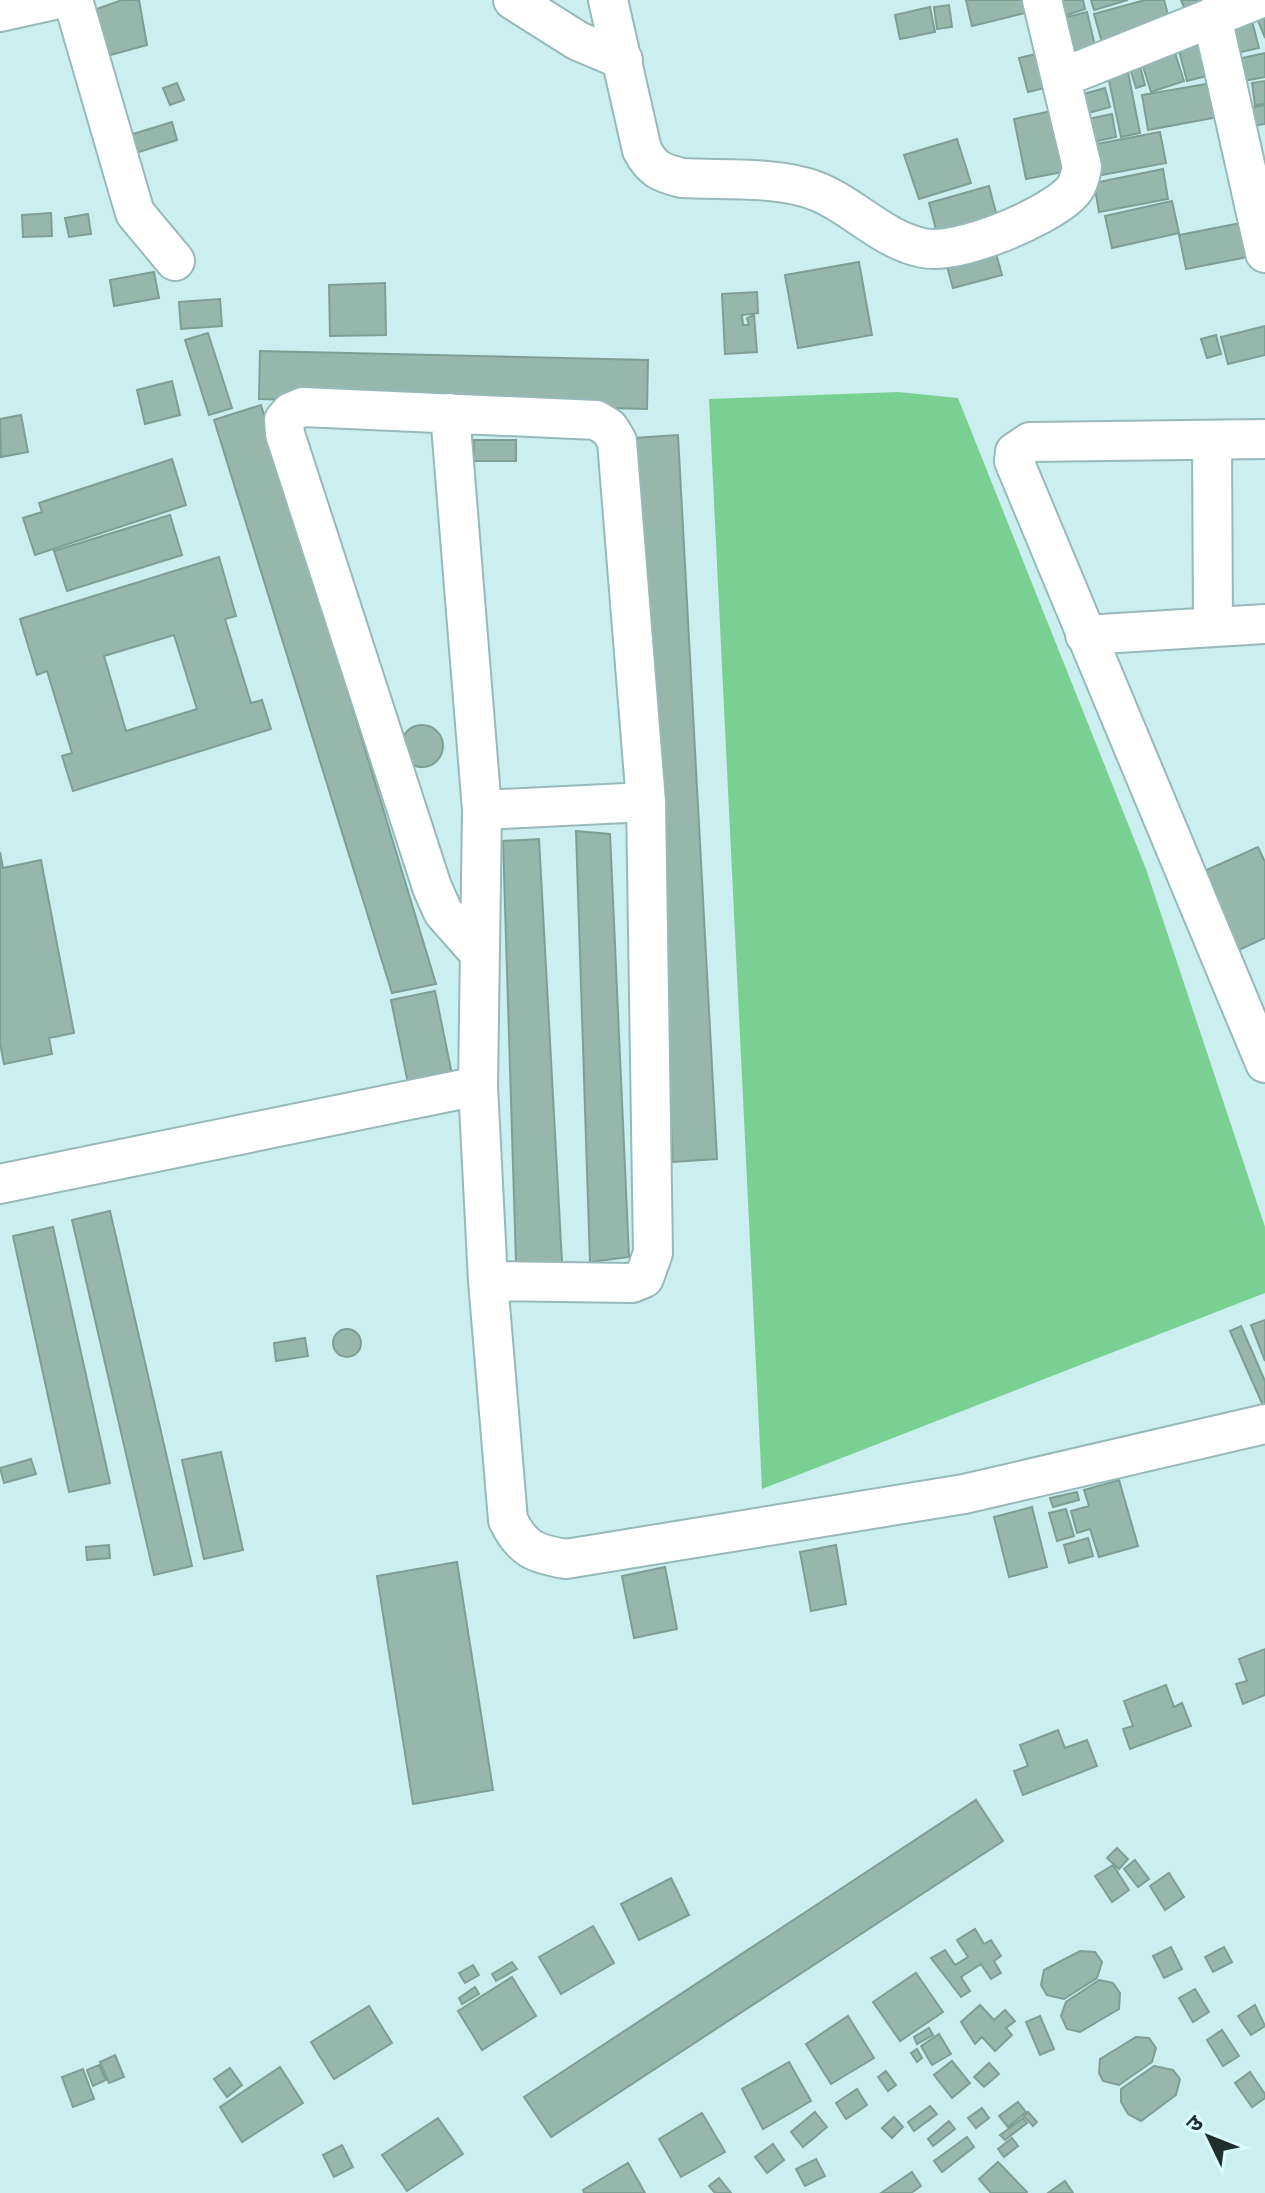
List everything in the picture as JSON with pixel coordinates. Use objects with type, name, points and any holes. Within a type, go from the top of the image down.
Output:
[{"type":"street","points":[[0,12],[54,0]]},
{"type":"street","points":[[73,0],[135,213],[175,261]]},
{"type":"street","points":[[513,0],[578,41],[623,60]]},
{"type":"street","points":[[608,0],[642,150],[650,165],[663,174],[801,186],[832,196],[891,238],[926,249],[978,239],[1034,218],[1071,194],[1080,181],[1082,167],[1042,0]]},
{"type":"street","points":[[1061,78],[1192,15],[1256,0]]},
{"type":"street","points":[[1192,15],[1265,253]]},
{"type":"street","points":[[480,954],[443,912],[432,887],[304,494],[284,420],[291,412],[303,407],[596,420],[609,428],[617,441],[646,802],[651,1267],[644,1278],[632,1283],[488,1281]]},
{"type":"street","points":[[450,413],[482,810],[478,1086],[488,1281],[508,1520],[518,1542],[536,1555],[566,1559],[964,1494],[1265,1424]]},
{"type":"street","points":[[1265,439],[1030,442],[1015,452],[1014,461],[1265,1063]]},
{"type":"street","points":[[1212,441],[1213,626]]},
{"type":"street","points":[[1085,635],[1265,624]]},
{"type":"street","points":[[482,810],[646,802]]},
{"type":"street","points":[[0,1184],[478,1086]]},
{"type":"green space","points":[[898,392],[958,398],[1146,869],[1265,1227],[1265,1293],[762,1489],[709,399]]},
{"type":"building","points":[[122,0],[139,0],[147,45],[103,57],[88,12]]},
{"type":"building","points":[[966,0],[1031,0],[1033,11],[972,26]]},
{"type":"building","points":[[1049,0],[1083,0],[1085,9],[1054,19]]},
{"type":"building","points":[[1091,0],[1128,0],[1094,10]]},
{"type":"building","points":[[1145,0],[1164,0],[1171,26],[1103,46],[1094,14]]},
{"type":"building","points":[[1181,0],[1223,0],[1188,17]]},
{"type":"building","points":[[949,5],[952,27],[937,29],[934,7]]},
{"type":"building","points":[[930,7],[935,32],[900,39],[895,15]]},
{"type":"building","points":[[1265,9],[1265,38],[1255,13]]},
{"type":"building","points":[[1087,12],[1099,63],[1068,71],[1055,20]]},
{"type":"building","points":[[1251,17],[1259,48],[1236,53],[1229,22]]},
{"type":"building","points":[[1209,39],[1218,73],[1187,81],[1178,47]]},
{"type":"building","points":[[1052,50],[1061,84],[1028,92],[1019,58]]},
{"type":"building","points":[[1175,53],[1184,81],[1151,92],[1142,63]]},
{"type":"building","points":[[1265,53],[1265,77],[1238,82],[1233,60]]},
{"type":"building","points":[[1140,66],[1145,85],[1136,88],[1130,68]]},
{"type":"building","points":[[1128,72],[1140,133],[1121,137],[1108,76]]},
{"type":"building","points":[[1265,81],[1265,104],[1255,105],[1252,83]]},
{"type":"building","points":[[1218,82],[1224,116],[1148,130],[1142,95]]},
{"type":"building","points":[[177,83],[184,100],[170,105],[163,88]]},
{"type":"building","points":[[1105,88],[1110,107],[1078,116],[1073,97]]},
{"type":"building","points":[[1265,105],[1265,124],[1245,127],[1243,109]]},
{"type":"building","points":[[1061,109],[1073,170],[1026,179],[1014,119]]},
{"type":"building","points":[[1112,114],[1116,137],[1083,144],[1079,121]]},
{"type":"building","points":[[172,122],[177,140],[126,156],[120,138]]},
{"type":"building","points":[[1160,132],[1166,163],[1091,177],[1086,146]]},
{"type":"building","points":[[957,139],[971,183],[919,199],[904,155]]},
{"type":"building","points":[[1163,169],[1168,199],[1099,212],[1094,183]]},
{"type":"building","points":[[989,186],[999,224],[939,241],[929,203]]},
{"type":"building","points":[[1172,201],[1179,233],[1112,248],[1105,216]]},
{"type":"building","points":[[51,213],[52,236],[23,237],[22,215]]},
{"type":"building","points":[[88,214],[91,234],[69,237],[65,218]]},
{"type":"building","points":[[1246,222],[1253,256],[1186,269],[1179,235]]},
{"type":"building","points":[[995,250],[1002,275],[953,288],[946,263]]},
{"type":"building","points":[[859,262],[872,335],[798,348],[785,275]]},
{"type":"building","points":[[154,272],[159,298],[114,306],[110,280]]},
{"type":"building","points":[[385,283],[386,335],[330,336],[329,285]]},
{"type":"building","points":[[757,292],[758,313],[742,315],[743,325],[749,325],[747,318],[754,315],[757,352],[725,354],[722,294]]},
{"type":"building","points":[[220,299],[222,326],[181,329],[179,302]]},
{"type":"building","points":[[1265,326],[1265,355],[1228,364],[1221,337]]},
{"type":"building","points":[[208,333],[232,408],[209,415],[185,340]]},
{"type":"building","points":[[1216,335],[1221,354],[1207,358],[1201,339]]},
{"type":"building","points":[[260,351],[648,360],[647,409],[259,399]]},
{"type":"building","points":[[172,381],[180,415],[145,424],[137,390]]},
{"type":"building","points":[[261,405],[436,984],[392,993],[214,420]]},
{"type":"building","points":[[21,415],[28,452],[1,457],[0,419]]},
{"type":"building","points":[[678,435],[717,1159],[673,1162],[634,438]]},
{"type":"building","points":[[474,440],[516,440],[516,461],[474,461]]},
{"type":"building","points":[[172,459],[186,505],[35,555],[23,518],[42,512],[39,503]]},
{"type":"building","points":[[170,515],[182,555],[67,591],[54,551]]},
{"type":"building","points":[[219,557],[236,616],[225,619],[251,703],[262,700],[271,729],[73,791],[62,756],[72,753],[47,671],[37,675],[20,619]],"holes":[[[174,635],[197,709],[126,731],[104,656]]]},
{"type":"building","points":[[422,725],[436,732],[443,746],[436,760],[422,767],[408,760],[401,746],[408,732]]},
{"type":"building","points":[[576,831],[610,834],[629,1257],[590,1262]]},
{"type":"building","points":[[539,839],[562,1262],[516,1262],[503,841]]},
{"type":"building","points":[[1258,847],[1265,862],[1265,938],[1228,955],[1202,872]]},
{"type":"building","points":[[0,852],[3,868],[41,860],[74,1033],[49,1038],[52,1054],[4,1064],[0,1043]]},
{"type":"building","points":[[435,991],[455,1089],[411,1098],[391,1000]]},
{"type":"building","points":[[110,1211],[192,1566],[154,1575],[72,1220]]},
{"type":"building","points":[[53,1227],[110,1483],[69,1492],[13,1236]]},
{"type":"building","points":[[1265,1320],[1265,1361],[1251,1325]]},
{"type":"building","points":[[1241,1326],[1265,1381],[1265,1410],[1230,1331]]},
{"type":"building","points":[[347,1329],[357,1333],[361,1343],[357,1353],[347,1357],[337,1353],[333,1343],[337,1333]]},
{"type":"building","points":[[305,1338],[308,1356],[276,1361],[274,1343]]},
{"type":"building","points":[[221,1452],[243,1550],[204,1559],[182,1460]]},
{"type":"building","points":[[31,1459],[36,1474],[4,1483],[0,1468]]},
{"type":"building","points":[[1119,1480],[1138,1546],[1099,1557],[1090,1529],[1077,1533],[1071,1511],[1089,1506],[1084,1490]]},
{"type":"building","points":[[1077,1492],[1079,1500],[1053,1507],[1050,1498]]},
{"type":"building","points":[[1032,1507],[1047,1567],[1009,1577],[994,1517]]},
{"type":"building","points":[[1066,1509],[1074,1536],[1057,1541],[1049,1513]]},
{"type":"building","points":[[1088,1538],[1093,1556],[1069,1563],[1064,1545]]},
{"type":"building","points":[[109,1545],[110,1558],[87,1560],[86,1547]]},
{"type":"building","points":[[836,1545],[846,1604],[811,1611],[800,1552]]},
{"type":"building","points":[[457,1562],[493,1790],[413,1804],[377,1576]]},
{"type":"building","points":[[665,1567],[677,1629],[634,1638],[622,1576]]},
{"type":"building","points":[[1265,1649],[1265,1695],[1243,1704],[1236,1684],[1247,1681],[1239,1659]]},
{"type":"building","points":[[1166,1685],[1174,1707],[1182,1703],[1191,1726],[1130,1749],[1123,1729],[1133,1726],[1124,1701]]},
{"type":"building","points":[[1058,1730],[1065,1748],[1087,1740],[1097,1766],[1023,1795],[1014,1771],[1028,1766],[1020,1745]]},
{"type":"building","points":[[976,1800],[1003,1841],[551,2137],[524,2097]]},
{"type":"building","points":[[1117,1848],[1128,1859],[1119,1869],[1107,1858]]},
{"type":"building","points":[[1135,1860],[1149,1879],[1138,1887],[1124,1869]]},
{"type":"building","points":[[1113,1865],[1129,1890],[1112,1902],[1095,1876]]},
{"type":"building","points":[[1169,1873],[1184,1897],[1165,1910],[1150,1886]]},
{"type":"building","points":[[671,1878],[689,1915],[639,1940],[621,1904]]},
{"type":"building","points":[[593,1926],[614,1963],[561,1994],[539,1957]]},
{"type":"building","points":[[975,1929],[984,1944],[991,1940],[1001,1956],[994,1961],[1001,1973],[991,1979],[981,1964],[961,1977],[970,1991],[961,1997],[931,1958],[945,1950],[955,1965],[968,1957],[957,1940]]},
{"type":"building","points":[[1171,1947],[1182,1969],[1164,1978],[1153,1956]]},
{"type":"building","points":[[1224,1947],[1232,1962],[1213,1972],[1205,1957]]},
{"type":"building","points":[[1080,1951],[1095,1952],[1102,1962],[1097,1978],[1064,1999],[1047,1995],[1041,1985],[1044,1970]]},
{"type":"building","points":[[512,1962],[517,1969],[496,1981],[492,1974]]},
{"type":"building","points":[[473,1965],[479,1975],[465,1983],[459,1973]]},
{"type":"building","points":[[916,1973],[943,2012],[900,2041],[873,2002]]},
{"type":"building","points":[[512,1977],[536,2016],[482,2050],[458,2011]]},
{"type":"building","points":[[1099,1980],[1113,1983],[1120,1993],[1119,2009],[1080,2032],[1067,2029],[1061,2016],[1066,2002]]},
{"type":"building","points":[[475,1987],[479,1994],[462,2004],[459,1998]]},
{"type":"building","points":[[1195,1989],[1209,2012],[1193,2022],[1179,1998]]},
{"type":"building","points":[[980,2005],[994,2020],[1005,2010],[1015,2021],[1006,2028],[1012,2035],[995,2051],[982,2037],[975,2044],[961,2022]]},
{"type":"building","points":[[1255,2005],[1265,2026],[1251,2035],[1238,2016]]},
{"type":"building","points":[[369,2006],[392,2043],[334,2079],[311,2042]]},
{"type":"building","points":[[848,2016],[874,2058],[831,2084],[806,2044]]},
{"type":"building","points":[[1040,2016],[1054,2049],[1040,2055],[1026,2022]]},
{"type":"building","points":[[929,2028],[933,2035],[917,2044],[914,2037]]},
{"type":"building","points":[[1222,2030],[1239,2056],[1223,2066],[1207,2040]]},
{"type":"building","points":[[939,2034],[951,2054],[932,2065],[921,2046]]},
{"type":"building","points":[[1136,2037],[1149,2038],[1156,2048],[1152,2062],[1119,2085],[1103,2081],[1099,2073],[1100,2059]]},
{"type":"building","points":[[917,2049],[922,2058],[917,2062],[911,2053]]},
{"type":"building","points":[[115,2055],[124,2077],[109,2083],[100,2062]]},
{"type":"building","points":[[952,2061],[970,2083],[952,2098],[934,2075]]},
{"type":"building","points":[[789,2062],[811,2101],[763,2129],[742,2089]]},
{"type":"building","points":[[989,2063],[999,2074],[984,2087],[974,2077]]},
{"type":"building","points":[[99,2065],[106,2080],[93,2086],[87,2070]]},
{"type":"building","points":[[1154,2066],[1173,2070],[1180,2079],[1176,2095],[1141,2121],[1128,2114],[1121,2102],[1121,2089]]},
{"type":"building","points":[[280,2067],[303,2103],[242,2142],[220,2107]]},
{"type":"building","points":[[230,2068],[242,2085],[227,2097],[214,2079]]},
{"type":"building","points":[[83,2069],[94,2099],[73,2107],[62,2077]]},
{"type":"building","points":[[886,2071],[896,2085],[888,2091],[878,2077]]},
{"type":"building","points":[[1250,2072],[1265,2094],[1265,2098],[1252,2107],[1235,2083]]},
{"type":"building","points":[[857,2089],[867,2105],[846,2119],[836,2103]]},
{"type":"building","points":[[1018,2102],[1026,2112],[1008,2127],[999,2116]]},
{"type":"building","points":[[930,2106],[937,2114],[914,2131],[908,2122]]},
{"type":"building","points":[[982,2108],[989,2118],[976,2128],[968,2118]]},
{"type":"building","points":[[815,2112],[827,2127],[803,2147],[791,2132]]},
{"type":"building","points":[[1028,2112],[1037,2122],[1033,2126],[1024,2116]]},
{"type":"building","points":[[702,2113],[725,2152],[681,2177],[659,2139]]},
{"type":"building","points":[[894,2117],[903,2127],[892,2138],[882,2128]]},
{"type":"building","points":[[438,2118],[463,2154],[407,2191],[382,2155]]},
{"type":"building","points":[[1023,2118],[1027,2123],[1005,2140],[1000,2135]]},
{"type":"building","points":[[949,2121],[955,2129],[933,2146],[928,2139]]},
{"type":"building","points":[[967,2137],[974,2147],[942,2172],[934,2161]]},
{"type":"building","points":[[1012,2138],[1018,2146],[1004,2157],[998,2149]]},
{"type":"building","points":[[773,2144],[784,2160],[767,2173],[755,2157]]},
{"type":"building","points":[[342,2145],[353,2167],[334,2177],[323,2155]]},
{"type":"building","points":[[816,2159],[825,2176],[805,2186],[796,2169]]},
{"type":"building","points":[[998,2162],[1026,2193],[991,2193],[979,2179]]},
{"type":"building","points":[[628,2163],[645,2193],[584,2193],[583,2190]]},
{"type":"building","points":[[912,2172],[921,2186],[911,2193],[881,2193]]},
{"type":"building","points":[[719,2178],[731,2193],[715,2193],[709,2186]]},
{"type":"building","points":[[1065,2181],[1073,2193],[1048,2193]]}]
